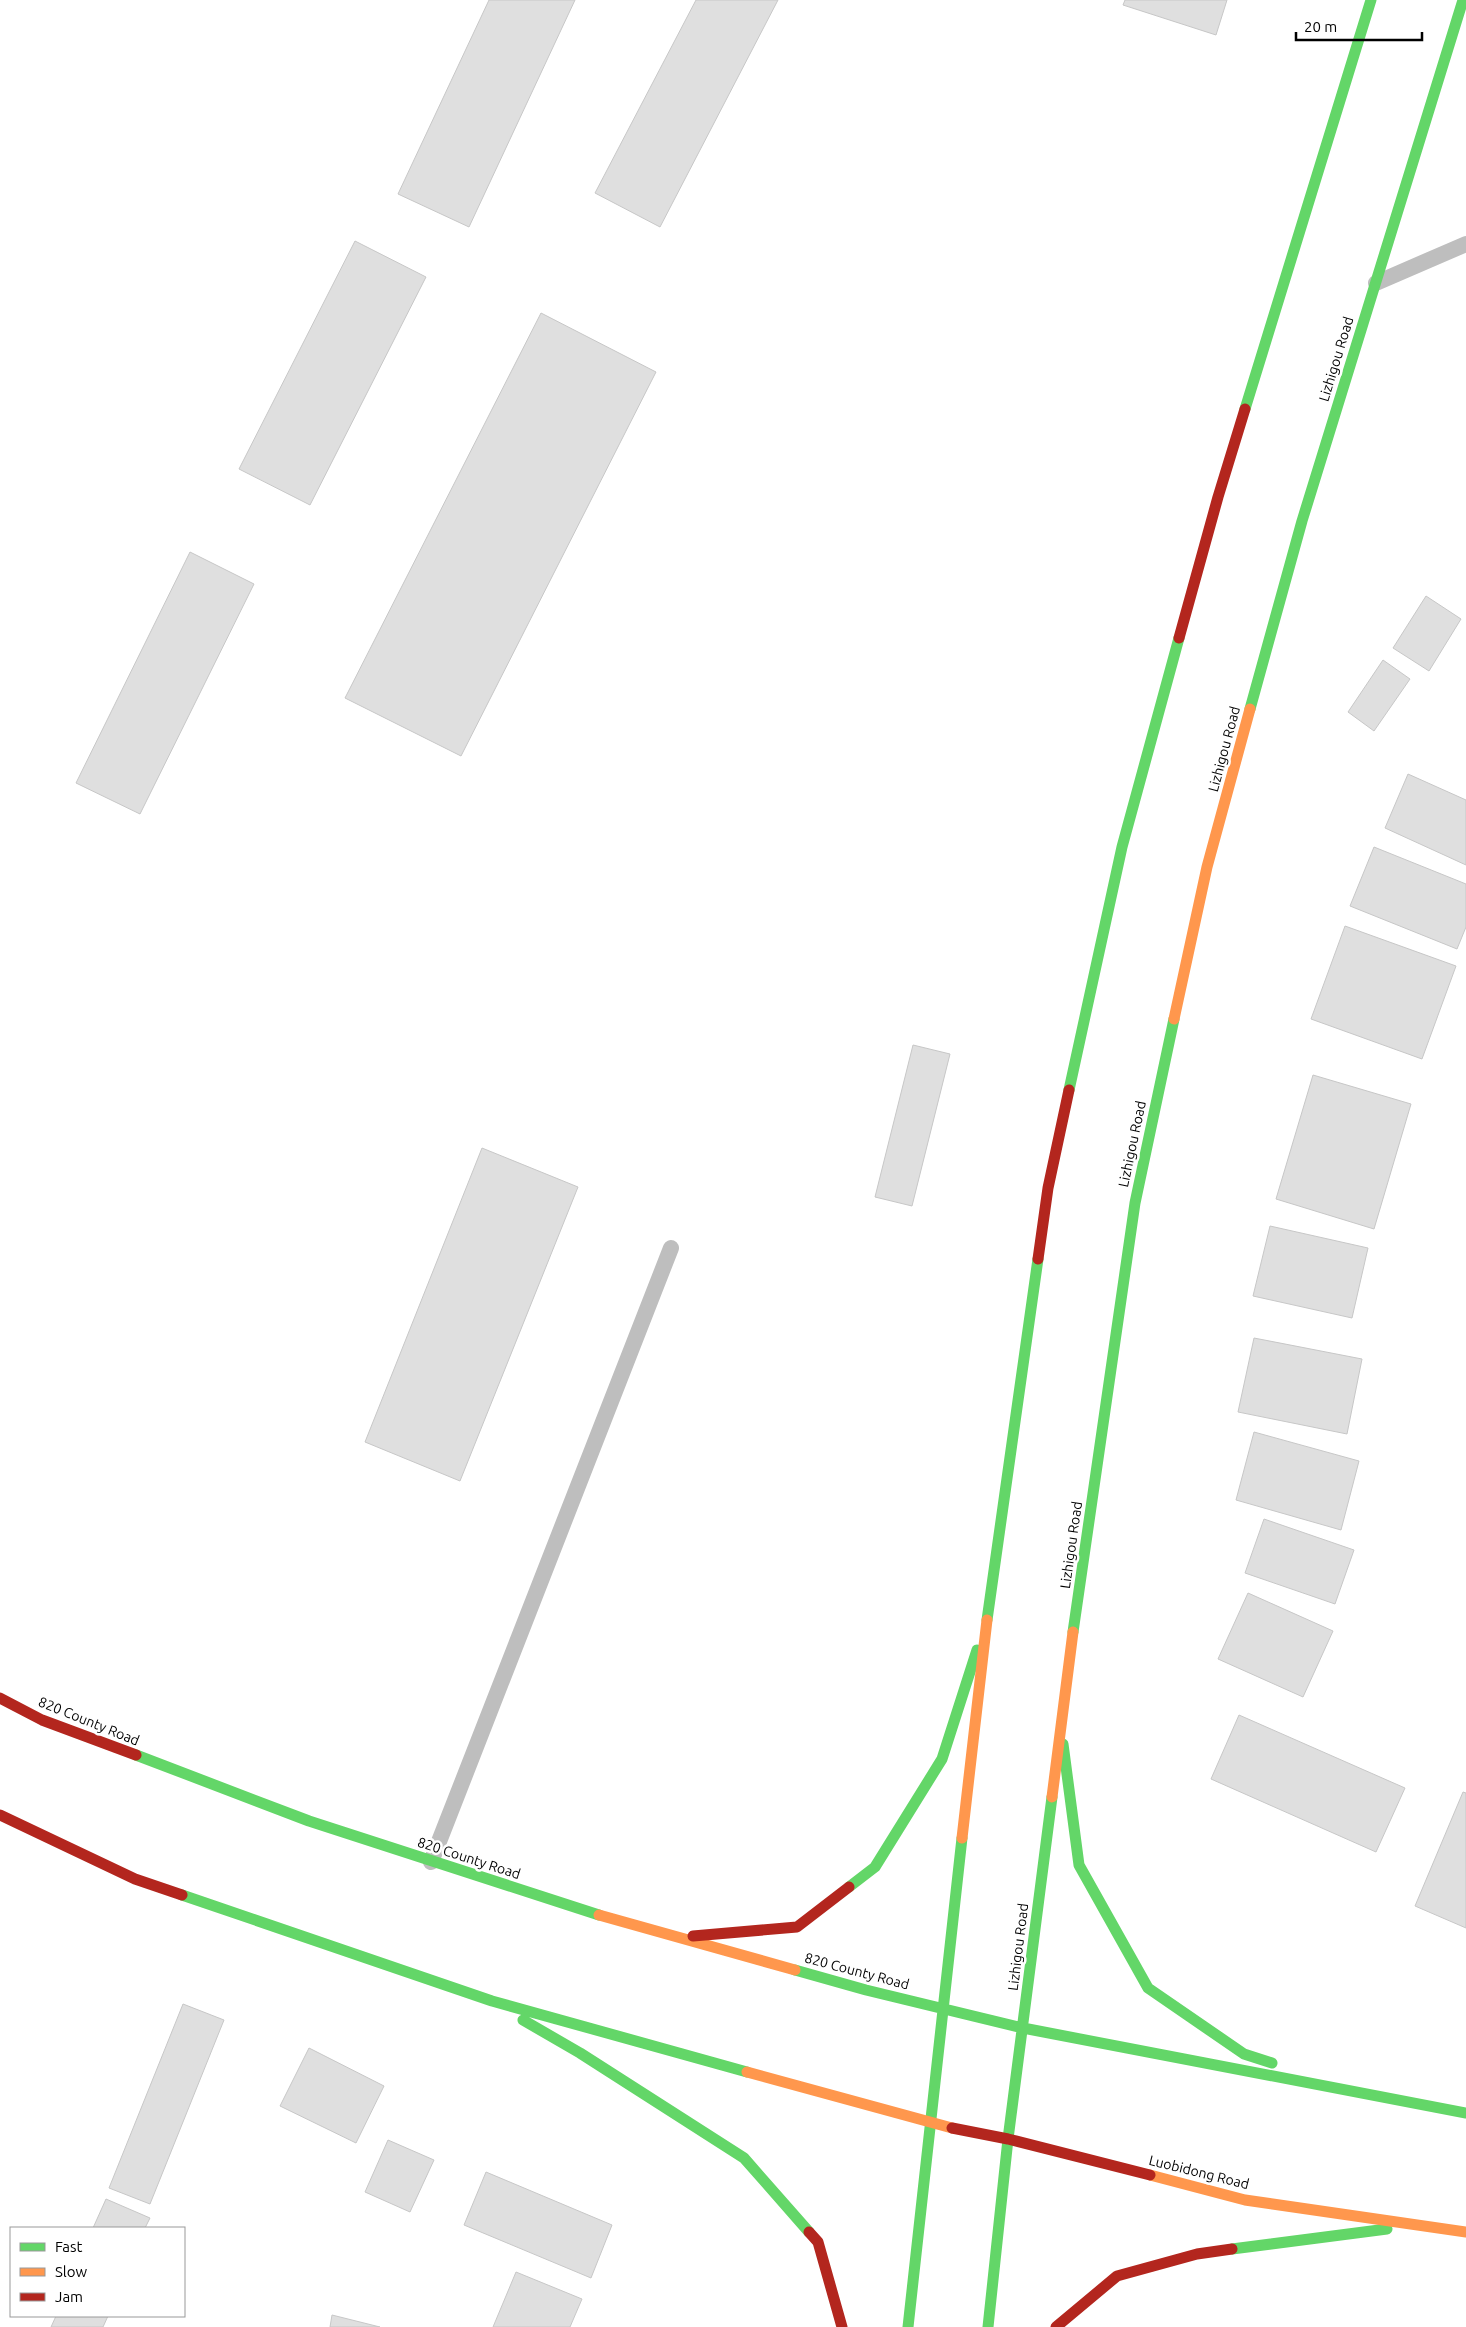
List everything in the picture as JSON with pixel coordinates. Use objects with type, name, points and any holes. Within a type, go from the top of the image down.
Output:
[{"type":"main road","points":[[908,2327],[929,2123],[987,1618],[1048,1188],[1122,847],[1218,497],[1371,0]]},
{"type":"main road","name":"Lizhigou Road","points":[[988,2327],[1008,2140],[1061,1729],[1135,1203],[1205,877],[1302,521],[1463,0]]},
{"type":"main road","points":[[676,1937],[797,1927],[875,1867],[942,1759],[987,1618]]},
{"type":"main road","name":"820 County Road","points":[[0,1698],[42,1720],[309,1821],[431,1862],[614,1920],[866,1990],[942,2008]]},
{"type":"main road","points":[[1061,1729],[1079,1865],[1148,1988],[1244,2054],[1366,2094]]},
{"type":"main road","points":[[0,1815],[136,1879],[492,2001],[929,2123]]},
{"type":"main road","points":[[492,2001],[580,2053],[744,2158],[818,2242],[842,2327]]},
{"type":"main road","points":[[942,2008],[1023,2028],[1466,2113]]},
{"type":"main road","name":"Luobidong Road","points":[[929,2123],[1008,2140],[1245,2200],[1466,2232]]},
{"type":"main road","points":[[1056,2327],[1117,2276],[1197,2254],[1419,2225]]},
{"type":"lane","points":[[1376,282],[1466,244]]},
{"type":"lane","points":[[431,1862],[671,1248]]},
{"type":"building","points":[[489,0],[575,0],[469,227],[398,194]]},
{"type":"building","points":[[696,0],[778,0],[660,227],[595,193]]},
{"type":"building","points":[[1125,0],[1227,0],[1216,35],[1123,5]]},
{"type":"building","points":[[355,241],[426,277],[310,505],[239,469]]},
{"type":"building","points":[[541,313],[656,372],[461,756],[345,698]]},
{"type":"building","points":[[190,552],[254,584],[140,814],[76,783]]},
{"type":"building","points":[[1426,596],[1461,619],[1429,671],[1393,648]]},
{"type":"building","points":[[1383,660],[1410,679],[1374,731],[1348,712]]},
{"type":"building","points":[[1408,774],[1466,800],[1466,865],[1385,828]]},
{"type":"building","points":[[1374,847],[1466,884],[1466,927],[1457,949],[1350,906]]},
{"type":"building","points":[[1345,926],[1456,966],[1422,1059],[1311,1019]]},
{"type":"building","points":[[913,1045],[950,1054],[912,1206],[875,1197]]},
{"type":"building","points":[[1313,1075],[1411,1104],[1374,1229],[1276,1199]]},
{"type":"building","points":[[482,1148],[578,1187],[460,1481],[365,1442]]},
{"type":"building","points":[[1270,1226],[1368,1248],[1352,1318],[1253,1296]]},
{"type":"building","points":[[1254,1338],[1362,1359],[1347,1434],[1238,1412]]},
{"type":"building","points":[[1254,1432],[1359,1461],[1341,1530],[1236,1500]]},
{"type":"building","points":[[1264,1519],[1354,1550],[1335,1604],[1245,1573]]},
{"type":"building","points":[[1248,1593],[1333,1631],[1303,1697],[1218,1659]]},
{"type":"building","points":[[1239,1715],[1405,1788],[1376,1852],[1211,1779]]},
{"type":"building","points":[[1463,1792],[1466,1793],[1466,1928],[1415,1906]]},
{"type":"building","points":[[183,2004],[224,2020],[150,2204],[109,2188]]},
{"type":"building","points":[[309,2048],[384,2086],[356,2143],[280,2106]]},
{"type":"building","points":[[388,2140],[434,2160],[410,2212],[365,2192]]},
{"type":"building","points":[[486,2172],[612,2225],[591,2278],[464,2225]]},
{"type":"building","points":[[106,2199],[150,2218],[146,2227],[93,2227]]},
{"type":"building","points":[[516,2272],[582,2299],[570,2327],[493,2327]]},
{"type":"building","points":[[332,2315],[380,2327],[330,2327]]},
{"type":"building","points":[[56,2317],[108,2317],[103,2327],[51,2327]]},
{"type":"traffic: fast","points":[[1245,409],[1371,0]]},
{"type":"traffic: fast","points":[[1250,709],[1302,521],[1463,0]]},
{"type":"traffic: fast","points":[[1069,1090],[1122,847],[1179,638]]},
{"type":"traffic: fast","points":[[1073,1632],[1135,1203],[1174,1019]]},
{"type":"traffic: fast","points":[[987,1620],[1038,1259]]},
{"type":"traffic: fast","points":[[849,1887],[875,1867],[942,1759],[977,1650]]},
{"type":"traffic: fast","points":[[1063,1744],[1079,1865],[1148,1988],[1244,2054],[1272,2063]]},
{"type":"traffic: fast","points":[[136,1755],[309,1821],[599,1915]]},
{"type":"traffic: fast","points":[[988,2327],[1008,2139],[1052,1797]]},
{"type":"traffic: fast","points":[[908,2327],[962,1838]]},
{"type":"traffic: fast","points":[[182,1895],[492,2001],[747,2072]]},
{"type":"traffic: fast","points":[[795,1970],[866,1990],[1023,2028],[1466,2113]]},
{"type":"traffic: fast","points":[[523,2020],[580,2053],[744,2158],[809,2232]]},
{"type":"traffic: fast","points":[[1232,2249],[1387,2229]]},
{"type":"traffic: slow","points":[[1174,1019],[1207,867],[1250,709]]},
{"type":"traffic: slow","points":[[962,1838],[987,1620]]},
{"type":"traffic: slow","points":[[1052,1797],[1073,1632]]},
{"type":"traffic: slow","points":[[599,1915],[795,1970]]},
{"type":"traffic: slow","points":[[747,2072],[952,2128]]},
{"type":"traffic: slow","points":[[1150,2175],[1245,2200],[1466,2232]]},
{"type":"traffic: jam","points":[[1179,638],[1218,497],[1245,409]]},
{"type":"traffic: jam","points":[[1038,1259],[1048,1188],[1069,1090]]},
{"type":"traffic: jam","points":[[0,1698],[42,1720],[136,1755]]},
{"type":"traffic: jam","points":[[0,1815],[135,1879],[182,1895]]},
{"type":"traffic: jam","points":[[693,1936],[797,1927],[849,1887]]},
{"type":"traffic: jam","points":[[952,2128],[1008,2139],[1150,2175]]},
{"type":"traffic: jam","points":[[809,2232],[818,2242],[842,2327]]},
{"type":"traffic: jam","points":[[1056,2327],[1117,2276],[1197,2254],[1232,2249]]}]
